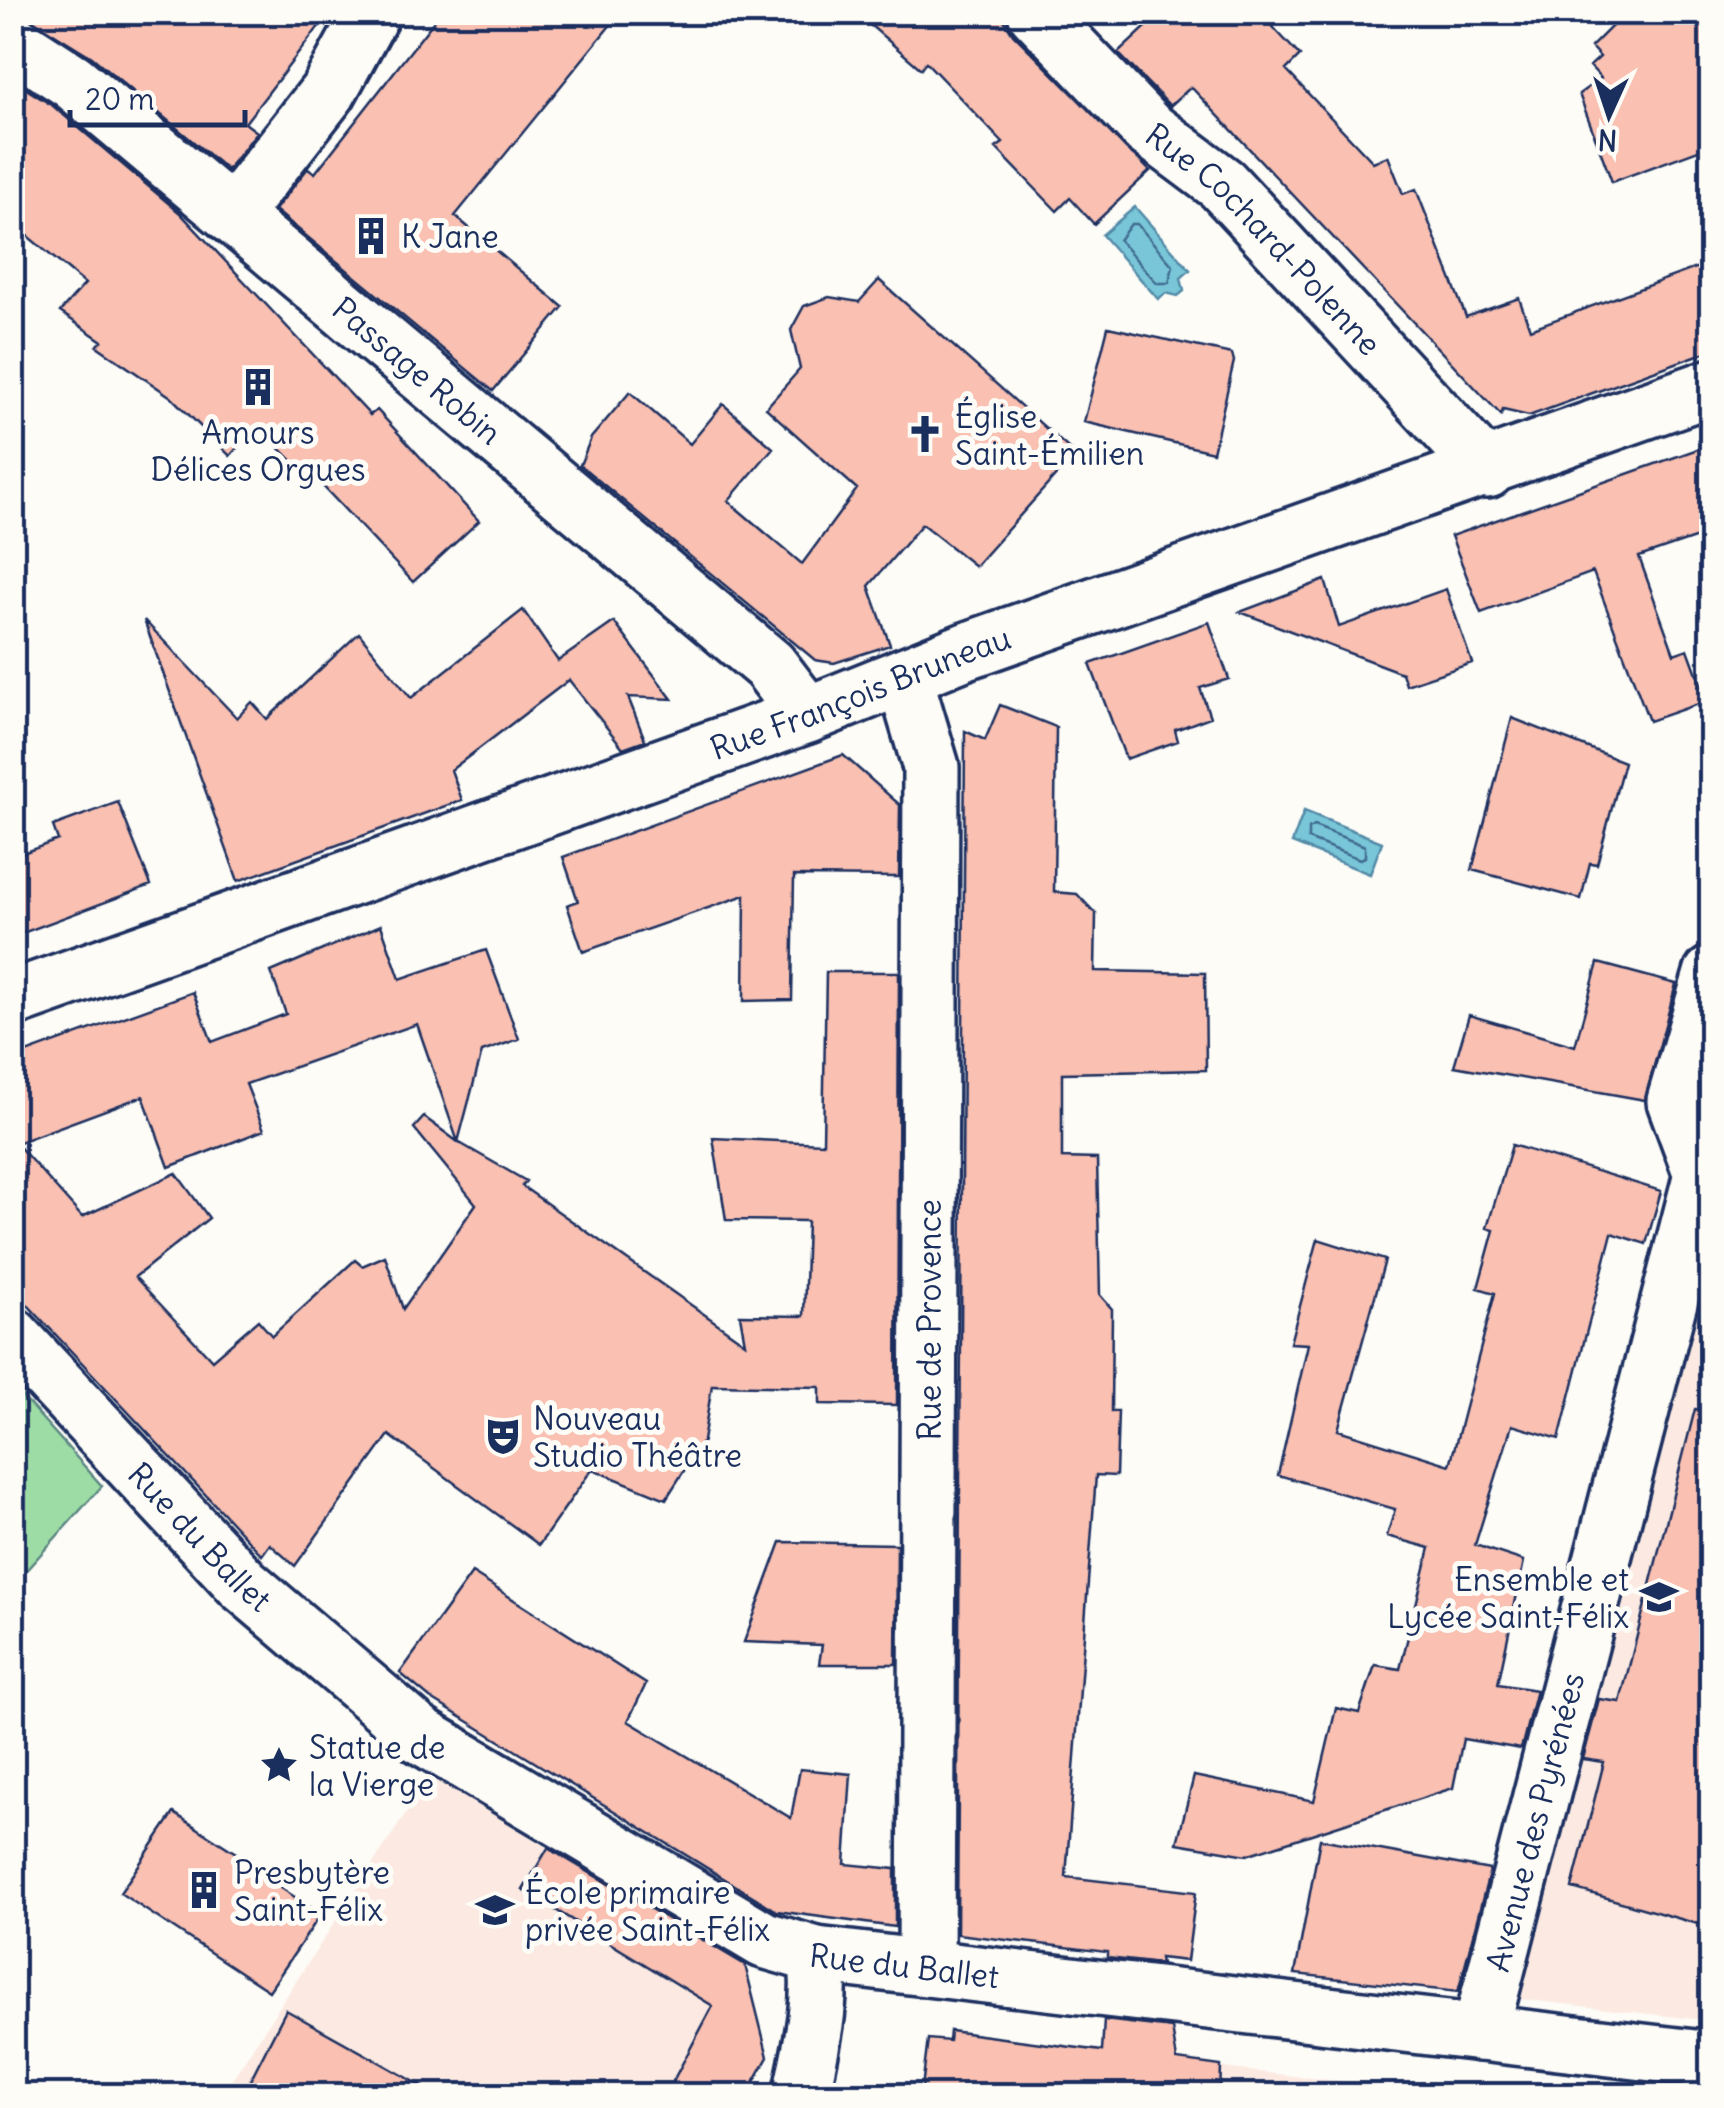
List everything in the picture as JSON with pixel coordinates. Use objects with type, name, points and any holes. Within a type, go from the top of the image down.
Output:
[{"type":"street","points":[[232,215],[328,92],[372,12]]},
{"type":"street","name":"Rue Cochard-Polenne","points":[[1036,12],[1147,128],[1222,184],[1487,470]]},
{"type":"street","name":"Passage Robin","points":[[12,42],[72,82],[769,665],[807,715]]},
{"type":"street","name":"Rue François Bruneau","points":[[12,999],[1712,388]]},
{"type":"street","name":"Rue de Provence","points":[[904,676],[931,767],[926,1968]]},
{"type":"street","name":"Avenue des Pyrénées","points":[[1480,2033],[1702,1174],[1675,1101],[1712,974]]},
{"type":"street","name":"Rue du Ballet","points":[[12,1336],[243,1584],[420,1735],[764,1940],[816,1955],[1712,2060]]},
{"type":"street","points":[[801,2096],[816,2016],[816,1955]]},
{"type":"shaded area","name":"Ensemble et Lycée Saint-Félix","points":[[1711,1198],[1711,2021],[1502,1997]]},
{"type":"shaded area","name":"École primaire privée Saint-Félix","points":[[431,1775],[746,1971],[769,2057],[748,2095],[221,2096]]},
{"type":"shaded area","points":[[1179,2063],[1465,2095],[1184,2095]]},
{"type":"green space","points":[[13,1386],[102,1486],[13,1585]]},
{"type":"water","points":[[1135,207],[1190,270],[1181,278],[1184,291],[1178,296],[1166,293],[1158,299],[1102,235]]},
{"type":"water","points":[[1304,811],[1382,842],[1370,874],[1292,843]]},
{"type":"building","points":[[19,12],[330,12],[245,123],[257,132],[227,170],[92,57]]},
{"type":"building","points":[[441,12],[621,12],[455,216],[563,307],[493,391],[275,210],[308,168],[315,173]]},
{"type":"building","points":[[855,12],[999,12],[1013,34],[1150,171],[1094,224],[1070,198],[1057,211],[996,148],[1003,143],[926,62],[921,69]]},
{"type":"building","points":[[1162,12],[1259,12],[1300,56],[1286,70],[1373,162],[1388,156],[1403,194],[1416,189],[1466,317],[1519,298],[1530,329],[1712,262],[1712,350],[1529,416],[1503,410],[1501,415],[1191,87],[1170,106],[1118,53]]},
{"type":"building","points":[[1626,12],[1688,12],[1712,37],[1712,145],[1612,182],[1579,94],[1601,78],[1590,66],[1600,57],[1591,47]]},
{"type":"building","points":[[12,80],[53,106],[180,213],[370,415],[377,410],[479,521],[413,582],[317,480],[314,483],[257,425],[230,456],[171,397],[97,346],[102,341],[60,312],[85,284],[12,223]]},
{"type":"building","points":[[879,280],[1075,454],[975,566],[922,524],[869,586],[890,645],[834,663],[815,660],[580,465],[591,438],[630,392],[690,444],[723,404],[773,448],[728,501],[802,564],[857,489],[766,408],[800,369],[791,330],[804,306],[829,297],[859,302]]},
{"type":"building","points":[[1108,327],[1232,354],[1234,361],[1213,452],[1084,422]]},
{"type":"building","points":[[1712,444],[1712,532],[1639,557],[1674,654],[1688,649],[1707,701],[1649,721],[1593,572],[1481,613],[1451,536]]},
{"type":"building","points":[[1325,580],[1339,627],[1446,589],[1472,663],[1406,685],[1402,673],[1240,612]]},
{"type":"building","points":[[523,610],[558,661],[614,622],[672,699],[628,697],[645,740],[623,748],[569,680],[451,770],[462,800],[238,881],[144,620],[237,718],[252,702],[267,719],[359,633],[411,698]]},
{"type":"building","points":[[1209,622],[1229,679],[1200,688],[1210,717],[1175,730],[1178,741],[1126,759],[1090,664]]},
{"type":"building","points":[[1000,705],[1056,727],[1054,892],[1077,894],[1096,914],[1095,971],[1205,973],[1206,1070],[1062,1073],[1062,1158],[1097,1159],[1100,1295],[1112,1309],[1111,1411],[1118,1411],[1116,1476],[1096,1475],[1066,1877],[1196,1892],[1187,1961],[1160,1958],[1161,1964],[1107,1958],[1107,1952],[957,1934],[965,731],[985,740]]},
{"type":"building","points":[[1512,718],[1624,762],[1597,864],[1590,863],[1581,899],[1472,870]]},
{"type":"building","points":[[843,755],[900,805],[899,877],[794,876],[792,1000],[744,1001],[745,895],[583,952],[567,905],[578,901],[563,857]]},
{"type":"building","points":[[118,802],[151,885],[12,937],[12,857],[58,840],[53,826]]},
{"type":"building","points":[[381,925],[400,979],[486,950],[519,1039],[482,1052],[458,1142],[526,1181],[522,1186],[745,1343],[740,1315],[804,1316],[807,1221],[726,1220],[713,1138],[823,1143],[826,972],[899,972],[897,1405],[820,1404],[820,1387],[712,1385],[703,1441],[666,1499],[592,1469],[539,1545],[389,1435],[295,1566],[270,1544],[262,1555],[12,1288],[12,1058],[193,992],[212,1042],[286,1014],[271,972]],"holes":[[[417,1024],[458,1142],[424,1117],[414,1128],[476,1204],[403,1309],[385,1256],[362,1266],[355,1260],[272,1336],[258,1320],[212,1360],[135,1277],[209,1218],[176,1173],[82,1217],[16,1143],[143,1096],[169,1167],[264,1130],[246,1084]]]},
{"type":"building","points":[[1598,963],[1676,984],[1645,1100],[1454,1066],[1469,1015],[1575,1046]]},
{"type":"building","points":[[1512,1145],[1661,1191],[1646,1244],[1612,1233],[1559,1439],[1512,1425],[1475,1545],[1524,1561],[1498,1684],[1536,1690],[1521,1749],[1463,1739],[1453,1788],[1247,1855],[1177,1843],[1194,1776],[1314,1801],[1336,1708],[1359,1713],[1375,1665],[1400,1669],[1430,1548],[1387,1536],[1395,1509],[1278,1475],[1308,1344],[1290,1343],[1318,1239],[1385,1260],[1338,1430],[1450,1465],[1495,1293],[1478,1288],[1494,1230],[1487,1228]]},
{"type":"building","points":[[1695,1409],[1712,1411],[1712,1928],[1572,1888],[1604,1762],[1583,1759],[1599,1699],[1620,1702]]},
{"type":"building","points":[[781,1542],[897,1544],[896,1664],[819,1664],[822,1645],[744,1642]]},
{"type":"building","points":[[472,1573],[646,1684],[628,1721],[791,1818],[800,1769],[851,1774],[845,1864],[895,1869],[895,1927],[777,1911],[430,1698],[400,1673]]},
{"type":"building","name":"Presbytère Saint-Félix","points":[[174,1813],[284,1884],[281,1888],[321,1914],[269,1991],[120,1893]]},
{"type":"building","points":[[1320,1839],[1490,1870],[1458,1992],[1295,1974]]},
{"type":"building","points":[[548,1848],[745,1965],[768,2057],[746,2096],[665,2096],[713,2006],[523,1890]]},
{"type":"building","points":[[286,2010],[440,2096],[242,2096]]},
{"type":"building","points":[[1104,2020],[1172,2028],[1177,2060],[1221,2066],[1220,2096],[921,2096],[928,2039],[949,2041],[950,2031],[1102,2051]]},
{"type":"place","name":"K Jane","points":[[371,236]]},
{"type":"place","name":"Amours Délices Orgues","points":[[258,387]]},
{"type":"place","name":"Église Saint-Émilien","points":[[925,434]]},
{"type":"place","name":"Nouveau Studio Théâtre","points":[[503,1436]]},
{"type":"place","name":"Ensemble et Lycée Saint-Félix","points":[[1659,1597]]},
{"type":"place","name":"Statue de la Vierge","points":[[279,1765]]},
{"type":"place","name":"Presbytère Saint-Félix","points":[[204,1890]]},
{"type":"place","name":"École primaire privée Saint-Félix","points":[[495,1910]]}]
